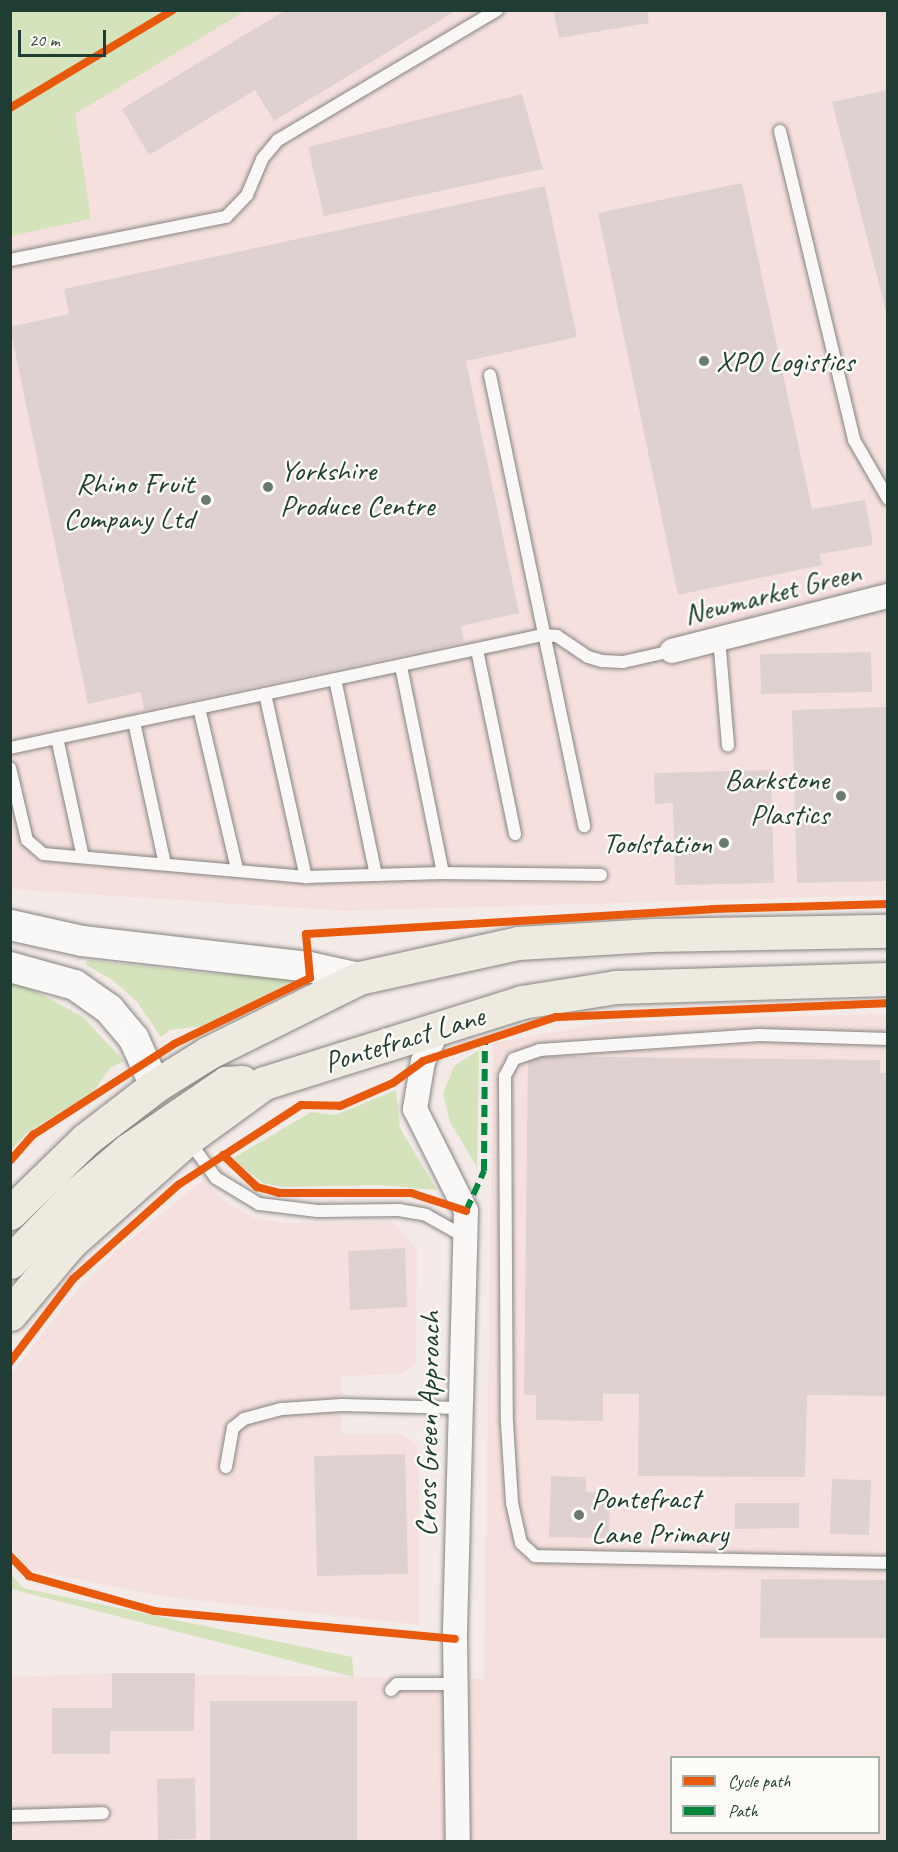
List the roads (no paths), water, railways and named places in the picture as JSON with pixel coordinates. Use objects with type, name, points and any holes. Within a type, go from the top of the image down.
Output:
[{"type":"highway","name":"Pontefract Lane","points":[[168,1112],[208,1053],[358,978],[519,943],[651,935],[888,931]]},
{"type":"highway","name":"Pontefract Lane","points":[[10,1213],[85,1140],[168,1112],[226,1083],[264,1083],[440,1025],[522,1002],[616,987],[888,979]]},
{"type":"highway","points":[[10,1314],[70,1244],[158,1164],[168,1112]]},
{"type":"highway","points":[[10,1262],[74,1196],[168,1112]]},
{"type":"street","name":"Newmarket Green","points":[[672,651],[888,596]]},
{"type":"street","name":"Pontefract Lane","points":[[10,925],[82,941],[309,967],[358,978]]},
{"type":"street","points":[[10,967],[75,986],[109,1009],[134,1039],[168,1112]]},
{"type":"street","name":"Cross Green Approach","points":[[440,1025],[423,1061],[415,1109],[466,1211],[459,1408],[455,1684],[459,1842]]},
{"type":"lane","points":[[10,260],[226,217],[247,195],[262,159],[278,140],[496,10]]},
{"type":"lane","points":[[780,131],[854,440],[869,473],[888,499]]},
{"type":"lane","points":[[490,375],[584,826]]},
{"type":"lane","points":[[10,748],[543,636],[557,636],[588,657],[602,661],[623,662],[672,651]]},
{"type":"lane","points":[[720,638],[728,746]]},
{"type":"lane","points":[[477,650],[515,834]]},
{"type":"lane","points":[[401,666],[443,873]]},
{"type":"lane","points":[[335,680],[376,875]]},
{"type":"lane","points":[[265,694],[306,877]]},
{"type":"lane","points":[[199,708],[237,869]]},
{"type":"lane","points":[[134,722],[165,864]]},
{"type":"lane","points":[[57,738],[83,857]]},
{"type":"lane","points":[[10,768],[27,840],[43,854],[237,869],[306,877],[443,873],[601,875]]},
{"type":"lane","points":[[888,1039],[759,1035],[540,1050],[514,1059],[505,1076],[507,1423],[512,1503],[521,1544],[535,1556],[888,1563]]},
{"type":"lane","points":[[168,1112],[216,1178],[259,1204],[318,1211],[399,1210],[426,1215],[465,1237]]},
{"type":"lane","points":[[226,1467],[233,1428],[244,1419],[282,1409],[342,1405],[459,1408]]},
{"type":"lane","points":[[391,1690],[397,1684],[455,1684]]},
{"type":"lane","points":[[10,1816],[104,1813]]},
{"type":"place","name":"XPO Logistics","points":[[704,361]]},
{"type":"place","name":"Yorkshire Produce Centre","points":[[268,487]]},
{"type":"place","name":"Rhino Fruit Company Ltd","points":[[206,500]]},
{"type":"place","name":"Barkstone Plastics","points":[[841,796]]},
{"type":"place","name":"Toolstation","points":[[724,843]]},
{"type":"place","name":"Pontefract Lane Primary","points":[[579,1515]]}]
